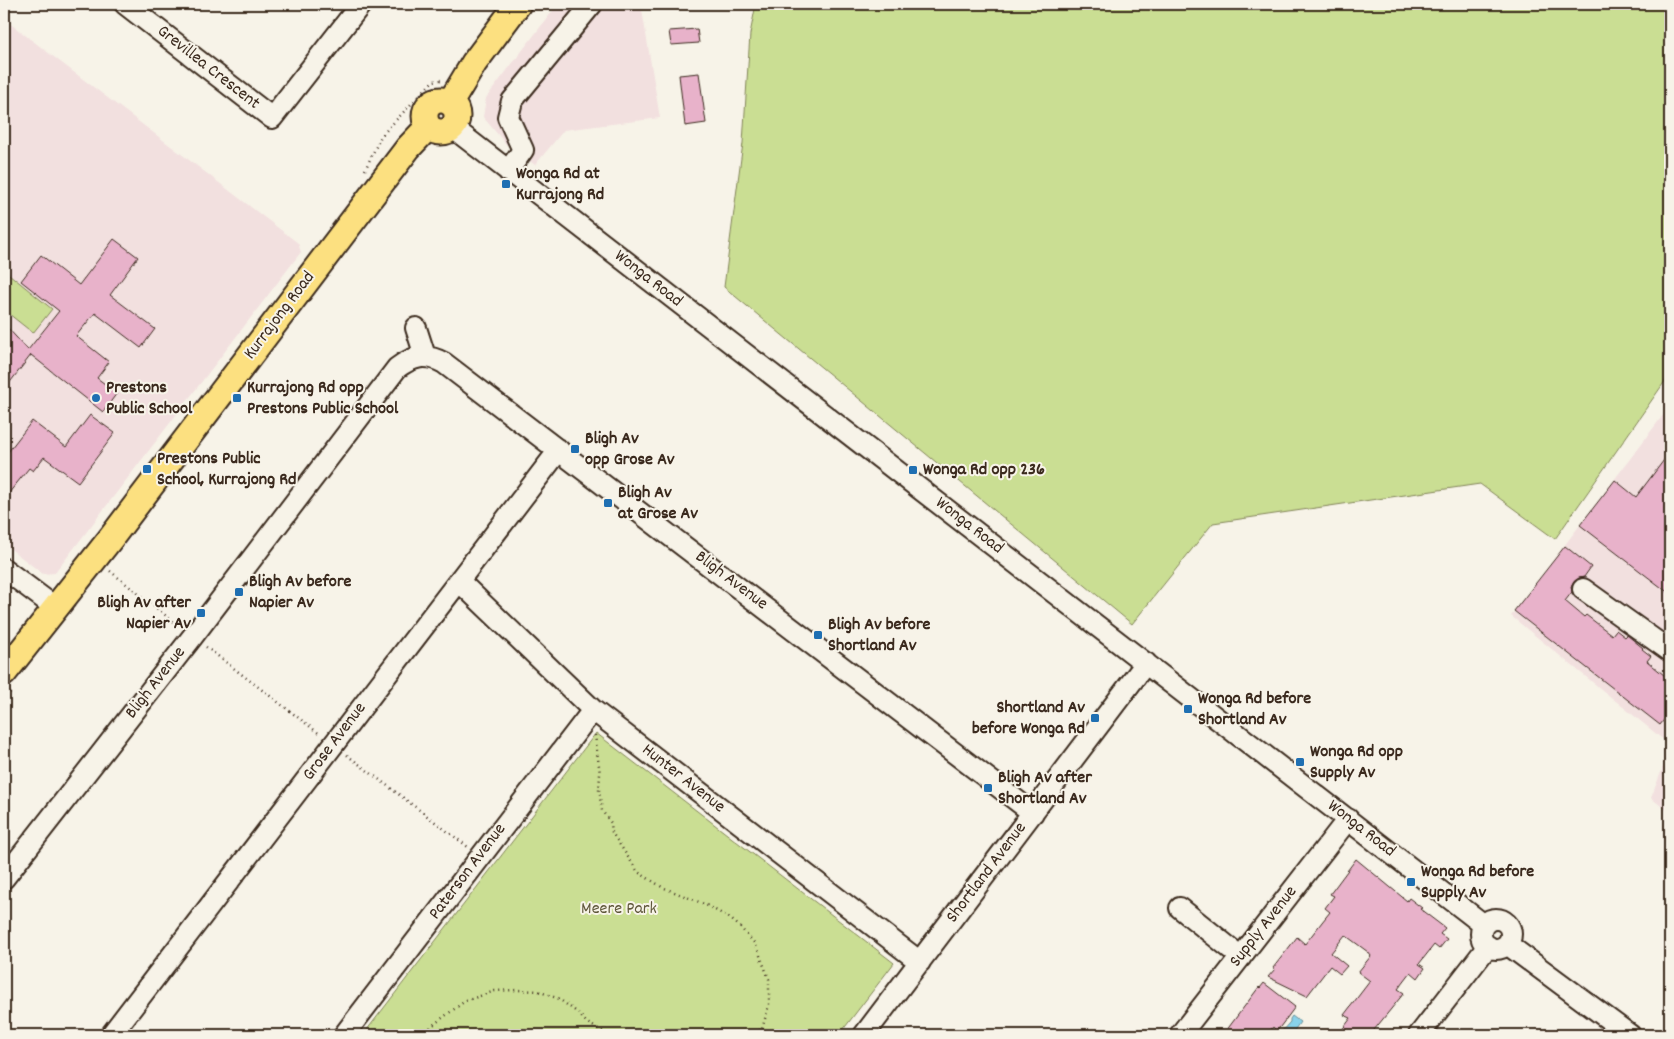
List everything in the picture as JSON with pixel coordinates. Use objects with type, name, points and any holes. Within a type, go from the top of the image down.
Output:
[{"type":"main road","points":[[450,103],[474,63],[518,4]]},
{"type":"main road","points":[[437,100],[445,100],[454,106],[457,114],[456,123],[453,128],[446,132],[438,133],[428,127],[424,115],[428,106],[437,100]]},
{"type":"main road","name":"Kurrajong Road","points":[[4,673],[111,538],[408,148],[428,127]]},
{"type":"street","name":"Grevillea Crescent","points":[[124,4],[272,118],[361,4]]},
{"type":"street","points":[[508,171],[523,150],[508,117],[512,101],[592,4]]},
{"type":"street","name":"Wonga Road","points":[[453,128],[1484,925]]},
{"type":"street","points":[[416,328],[425,356]]},
{"type":"street","name":"Bligh Avenue","points":[[4,878],[193,636],[397,368],[406,361],[425,356],[444,363],[1033,813]]},
{"type":"street","name":"Grose Avenue","points":[[111,1035],[559,450]]},
{"type":"street","points":[[4,569],[56,608]]},
{"type":"street","name":"Hunter Avenue","points":[[459,581],[592,710],[920,962]]},
{"type":"street","points":[[1583,589],[1670,651]]},
{"type":"street","name":"Shortland Avenue","points":[[864,1035],[1146,663]]},
{"type":"street","name":"Paterson Avenue","points":[[344,1035],[592,710]]},
{"type":"street","name":"Supply Avenue","points":[[1180,1035],[1348,819]]},
{"type":"street","points":[[1180,908],[1241,957]]},
{"type":"street","points":[[1419,1035],[1498,945],[1511,935],[1506,922],[1497,919],[1492,919],[1484,925],[1482,938],[1498,945],[1630,1035]]},
{"type":"path","points":[[108,570],[182,628]]},
{"type":"path","points":[[204,645],[326,739]]},
{"type":"path","points":[[592,710],[600,774],[602,811],[611,823],[612,833],[638,872],[662,887],[704,904],[728,917],[738,925],[756,946],[769,979],[768,1005],[762,1029]]},
{"type":"path","points":[[348,756],[472,849]]},
{"type":"path","points":[[423,1035],[465,1000],[495,991],[517,990],[538,991],[559,998],[587,1023],[610,1035]]},
{"type":"path","points":[[746,1035],[762,1029],[784,1035]]},
{"type":"shaded area","points":[[558,4],[689,4],[642,10],[660,118],[564,130],[535,165],[506,144],[483,117],[486,98]]},
{"type":"shaded area","name":"Prestons Public School","points":[[4,19],[298,243],[301,252],[55,573],[43,574],[4,544]]},
{"type":"shaded area","points":[[1670,406],[1670,745],[1511,616]]},
{"type":"shaded area","points":[[1670,749],[1670,813],[1651,798]]},
{"type":"green space","points":[[756,4],[1670,4],[1670,374],[1555,539],[1480,484],[1213,523],[1132,624],[724,287],[743,143],[750,34]]},
{"type":"green space","points":[[4,270],[52,309],[33,333],[4,310]]},
{"type":"green space","name":"Meere Park","points":[[596,733],[894,963],[839,1035],[363,1035]]},
{"type":"water","points":[[1292,1016],[1300,1022],[1291,1035],[1285,1035],[1281,1032],[1290,1022]]},
{"type":"building","points":[[697,29],[699,43],[671,45],[669,31]]},
{"type":"building","points":[[699,73],[706,123],[685,126],[679,75]]},
{"type":"building","points":[[114,239],[138,257],[110,295],[155,329],[141,348],[95,313],[76,336],[109,362],[97,378],[117,393],[103,412],[31,355],[4,390],[4,324],[28,350],[59,311],[21,281],[41,255],[79,285]]},
{"type":"building","points":[[90,415],[115,433],[78,482],[44,457],[33,471],[29,468],[4,499],[4,457],[32,421],[66,447]]},
{"type":"building","points":[[1670,452],[1670,594],[1580,525],[1615,480],[1636,497]]},
{"type":"building","points":[[1565,546],[1591,567],[1584,577],[1574,582],[1571,587],[1572,592],[1565,601],[1584,617],[1586,615],[1612,635],[1616,630],[1625,637],[1627,635],[1651,656],[1647,661],[1670,680],[1670,712],[1660,725],[1514,611]]},
{"type":"building","points":[[1356,859],[1407,901],[1409,898],[1445,928],[1440,934],[1447,939],[1439,949],[1434,945],[1419,964],[1425,968],[1418,978],[1411,972],[1398,989],[1404,993],[1370,1035],[1338,1035],[1351,1018],[1344,1015],[1370,981],[1358,972],[1371,956],[1368,952],[1345,935],[1331,953],[1347,966],[1340,974],[1330,966],[1307,996],[1268,977],[1297,937],[1305,944],[1330,912],[1325,908],[1334,896],[1330,894]]},
{"type":"building","points":[[1264,983],[1295,1007],[1277,1031],[1273,1027],[1266,1035],[1223,1035],[1259,987]]},
{"type":"place","name":"Wonga Rd at Kurrajong Rd","points":[[506,184]]},
{"type":"place","name":"Prestons Public School","points":[[96,398]]},
{"type":"place","name":"Kurrajong Rd opp Prestons Public School","points":[[237,398]]},
{"type":"place","name":"Bligh Av opp Grose Av","points":[[575,449]]},
{"type":"place","name":"Prestons Public School, Kurrajong Rd","points":[[147,469]]},
{"type":"place","name":"Wonga Rd opp 236","points":[[913,470]]},
{"type":"place","name":"Bligh Av at Grose Av","points":[[608,503]]},
{"type":"place","name":"Bligh Av before Napier Av","points":[[239,592]]},
{"type":"place","name":"Bligh Av after Napier Av","points":[[201,613]]},
{"type":"place","name":"Bligh Av before Shortland Av","points":[[818,635]]},
{"type":"place","name":"Wonga Rd before Shortland Av","points":[[1188,709]]},
{"type":"place","name":"Shortland Av before Wonga Rd","points":[[1095,718]]},
{"type":"place","name":"Wonga Rd opp Supply Av","points":[[1300,762]]},
{"type":"place","name":"Bligh Av after Shortland Av","points":[[988,788]]},
{"type":"place","name":"Wonga Rd before Supply Av","points":[[1411,882]]}]
